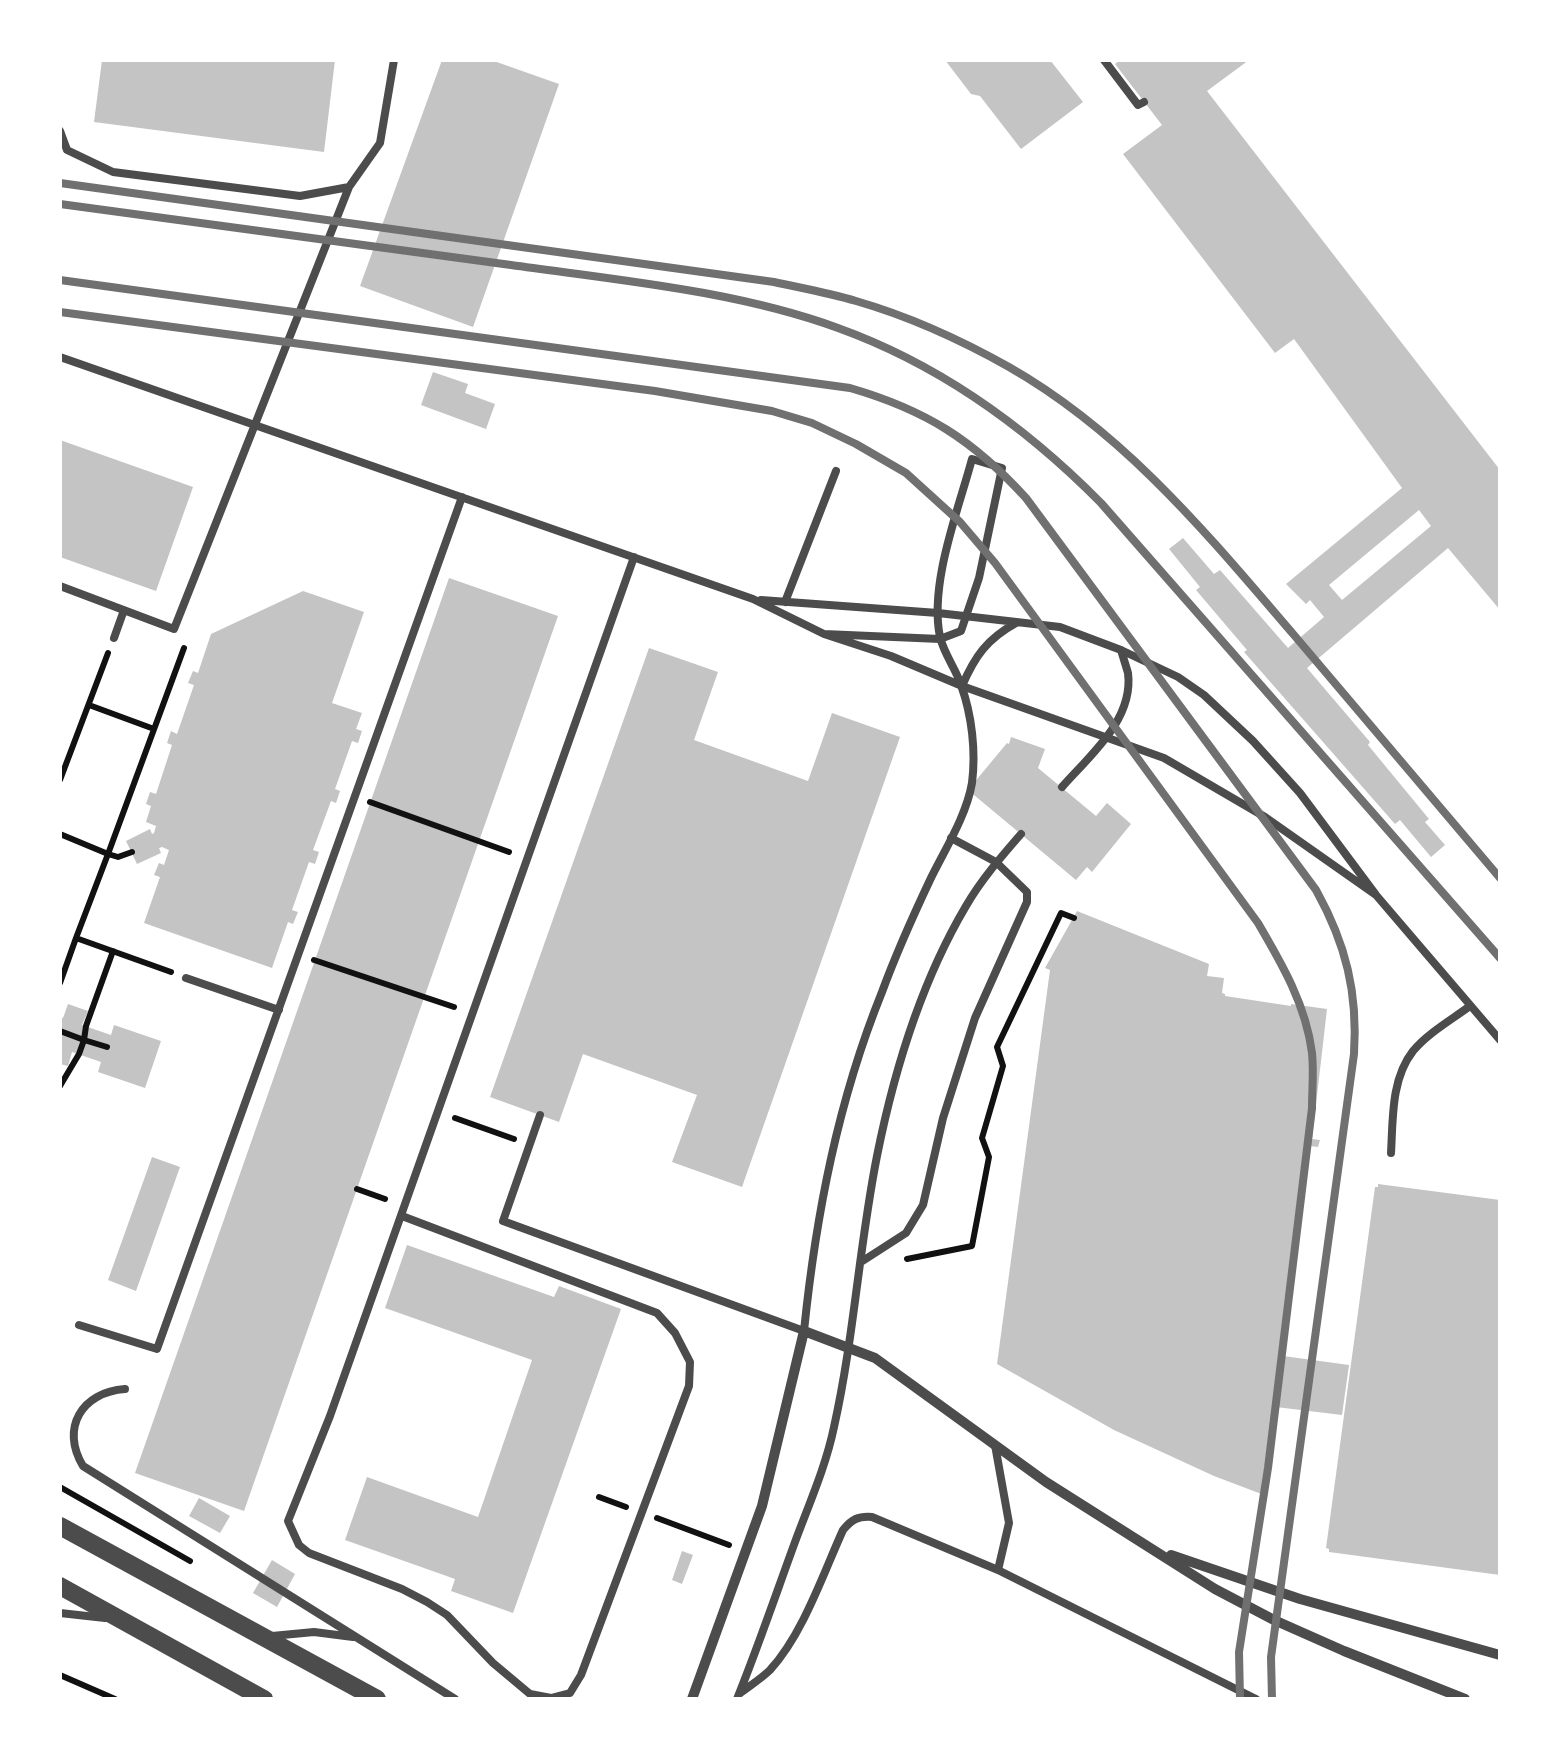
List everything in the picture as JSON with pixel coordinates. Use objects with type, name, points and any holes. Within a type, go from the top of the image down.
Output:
[{"type":"street","points":[[692,1697],[762,1506],[804,1331],[875,1358],[1046,1482],[1215,1589],[1344,1651],[1465,1699]]},
{"type":"street","points":[[60,1526],[377,1699]]},
{"type":"street","points":[[1154,1549],[1300,1600],[1500,1656]]},
{"type":"street","points":[[60,1586],[264,1699]]},
{"type":"lane","points":[[60,586],[174,629],[349,187],[380,143],[394,60]]},
{"type":"lane","points":[[1104,60],[1138,105],[1144,102]]},
{"type":"lane","points":[[60,131],[67,150],[113,172],[300,196],[349,187]]},
{"type":"lane","points":[[60,357],[754,600],[824,634],[1164,758],[1264,817],[1376,895]]},
{"type":"lane","points":[[540,1115],[504,1221],[804,1331],[828,1168],[854,1068],[884,986],[951,838],[972,781],[973,734],[962,686],[940,639],[940,575],[972,459],[1002,468],[979,578],[961,631],[940,639],[824,634]]},
{"type":"lane","points":[[785,602],[836,472]]},
{"type":"lane","points":[[79,1325],[157,1349],[462,496]]},
{"type":"lane","points":[[402,1216],[656,1313],[675,1333],[690,1362],[689,1386],[644,1513],[582,1675],[570,1694],[551,1698],[530,1694],[493,1663],[448,1615],[402,1589],[309,1553],[299,1545],[288,1521],[330,1416],[402,1216],[406,1206],[634,558]]},
{"type":"lane","points":[[754,600],[938,613],[1060,627],[1178,677],[1204,695],[1300,793],[1376,895],[1500,1040]]},
{"type":"lane","points":[[114,638],[124,610]]},
{"type":"lane","points":[[962,686],[972,663],[996,634],[1018,622]]},
{"type":"lane","points":[[1062,787],[1117,722],[1125,701],[1128,675],[1121,650]]},
{"type":"lane","points":[[738,1697],[833,1432],[850,1348],[869,1200],[885,1117],[918,1010],[966,905],[1021,834]]},
{"type":"lane","points":[[861,1262],[906,1233],[923,1205],[944,1118],[975,1018],[1027,902],[1028,892],[996,862],[951,838]]},
{"type":"lane","points":[[186,978],[279,1010]]},
{"type":"lane","points":[[1390,1153],[1396,1089],[1402,1069],[1427,1037],[1470,1006]]},
{"type":"lane","points":[[125,1390],[104,1393],[84,1407],[76,1420],[74,1452],[83,1466],[455,1699]]},
{"type":"lane","points":[[995,1444],[1009,1522],[998,1570]]},
{"type":"lane","points":[[738,1697],[769,1671],[786,1649],[843,1530],[861,1516],[872,1517],[998,1570],[1256,1699]]},
{"type":"lane","points":[[60,1612],[120,1620]]},
{"type":"lane","points":[[264,1637],[314,1632],[357,1638]]},
{"type":"path","points":[[60,780],[114,638]]},
{"type":"path","points":[[60,984],[184,648]]},
{"type":"path","points":[[88,705],[154,729]]},
{"type":"path","points":[[355,797],[528,858]]},
{"type":"path","points":[[60,834],[118,857],[132,852]]},
{"type":"path","points":[[896,1261],[972,1246],[989,1157],[982,1138],[1003,1066],[997,1047],[1061,913],[1074,918]]},
{"type":"path","points":[[76,938],[186,978]]},
{"type":"path","points":[[60,1086],[79,1054],[112,951]]},
{"type":"path","points":[[298,955],[473,1014]]},
{"type":"path","points":[[60,1032],[107,1046]]},
{"type":"path","points":[[460,1119],[529,1145]]},
{"type":"path","points":[[357,1189],[406,1206]]},
{"type":"path","points":[[687,1529],[704,1536]]},
{"type":"path","points":[[60,1675],[114,1699]]},
{"type":"building","points":[[102,60],[335,60],[324,152],[94,122]]},
{"type":"building","points":[[442,60],[491,60],[559,84],[473,327],[360,286]]},
{"type":"building","points":[[945,60],[1050,60],[1083,102],[1021,149],[980,96],[971,94]]},
{"type":"building","points":[[1120,60],[1249,60],[1207,91],[1500,470],[1500,610],[1448,548],[1307,668],[1429,819],[1425,822],[1445,845],[1431,857],[1400,820],[1395,824],[1244,652],[1247,650],[1196,590],[1200,587],[1169,549],[1183,538],[1214,574],[1220,570],[1288,648],[1324,617],[1310,600],[1306,604],[1286,584],[1402,488],[1294,339],[1275,353],[1123,154],[1162,125],[1115,64]],"holes":[[[1419,510],[1431,526],[1342,600],[1329,585]]]},
{"type":"building","points":[[433,372],[468,384],[465,393],[495,404],[486,429],[421,405]]},
{"type":"building","points":[[60,440],[193,487],[156,591],[60,557]]},
{"type":"building","points":[[449,578],[558,616],[244,1511],[135,1473]]},
{"type":"building","points":[[303,591],[364,612],[332,703],[362,713],[356,729],[362,731],[358,743],[352,741],[335,789],[340,791],[336,803],[331,801],[313,850],[319,852],[315,864],[309,862],[292,910],[298,912],[293,924],[288,922],[272,968],[144,923],[160,877],[154,875],[159,863],[164,865],[169,850],[159,848],[161,853],[137,864],[126,841],[150,829],[154,833],[156,826],[146,822],[151,806],[146,804],[150,792],[156,794],[172,745],[167,743],[171,731],[177,734],[194,685],[188,683],[193,671],[198,673],[211,634]]},
{"type":"building","points":[[649,648],[718,672],[694,740],[808,781],[832,713],[900,737],[742,1187],[672,1162],[697,1095],[583,1054],[559,1122],[490,1097]]},
{"type":"building","points":[[1011,737],[1045,749],[1038,768],[1096,816],[1107,803],[1131,824],[1092,872],[1087,867],[1076,880],[968,790]]},
{"type":"building","points":[[1077,911],[1209,964],[1207,976],[1224,978],[1225,996],[1327,1009],[1312,1139],[1320,1140],[1318,1147],[1310,1146],[1283,1356],[1349,1365],[1342,1415],[1276,1407],[1264,1495],[1114,1430],[997,1364],[1050,970],[1045,968]]},
{"type":"building","points":[[68,1004],[88,1011],[82,1025],[111,1035],[114,1025],[161,1041],[145,1088],[98,1072],[101,1062],[72,1052],[68,1066],[60,1064],[60,1017],[63,1018]]},
{"type":"building","points":[[152,1157],[180,1167],[136,1291],[108,1280]]},
{"type":"building","points":[[1378,1184],[1500,1200],[1500,1575],[1329,1552],[1326,1548]]},
{"type":"building","points":[[407,1245],[554,1297],[559,1286],[621,1309],[513,1613],[451,1591],[455,1579],[345,1540],[367,1477],[478,1517],[532,1360],[385,1308]]},
{"type":"building","points":[[199,1498],[230,1516],[220,1533],[189,1516]]},
{"type":"building","points":[[682,1551],[693,1555],[682,1584],[672,1580]]},
{"type":"building","points":[[272,1560],[295,1574],[277,1607],[253,1593]]},
{"type":"railway","points":[[60,183],[774,282],[876,307],[953,338],[1051,393],[1163,488],[1262,597],[1500,878]]},
{"type":"railway","points":[[60,204],[718,296],[799,315],[911,360],[1012,424],[1101,503],[1500,958]]},
{"type":"railway","points":[[60,280],[850,388],[902,406],[947,430],[987,459],[1026,498],[1316,890],[1348,969],[1354,1010],[1354,1054],[1271,1657],[1272,1699]]},
{"type":"railway","points":[[60,312],[655,391],[772,411],[812,423],[906,473],[960,522],[995,563],[1258,923],[1292,985],[1309,1035],[1312,1108],[1268,1468],[1239,1652],[1240,1699]]}]
